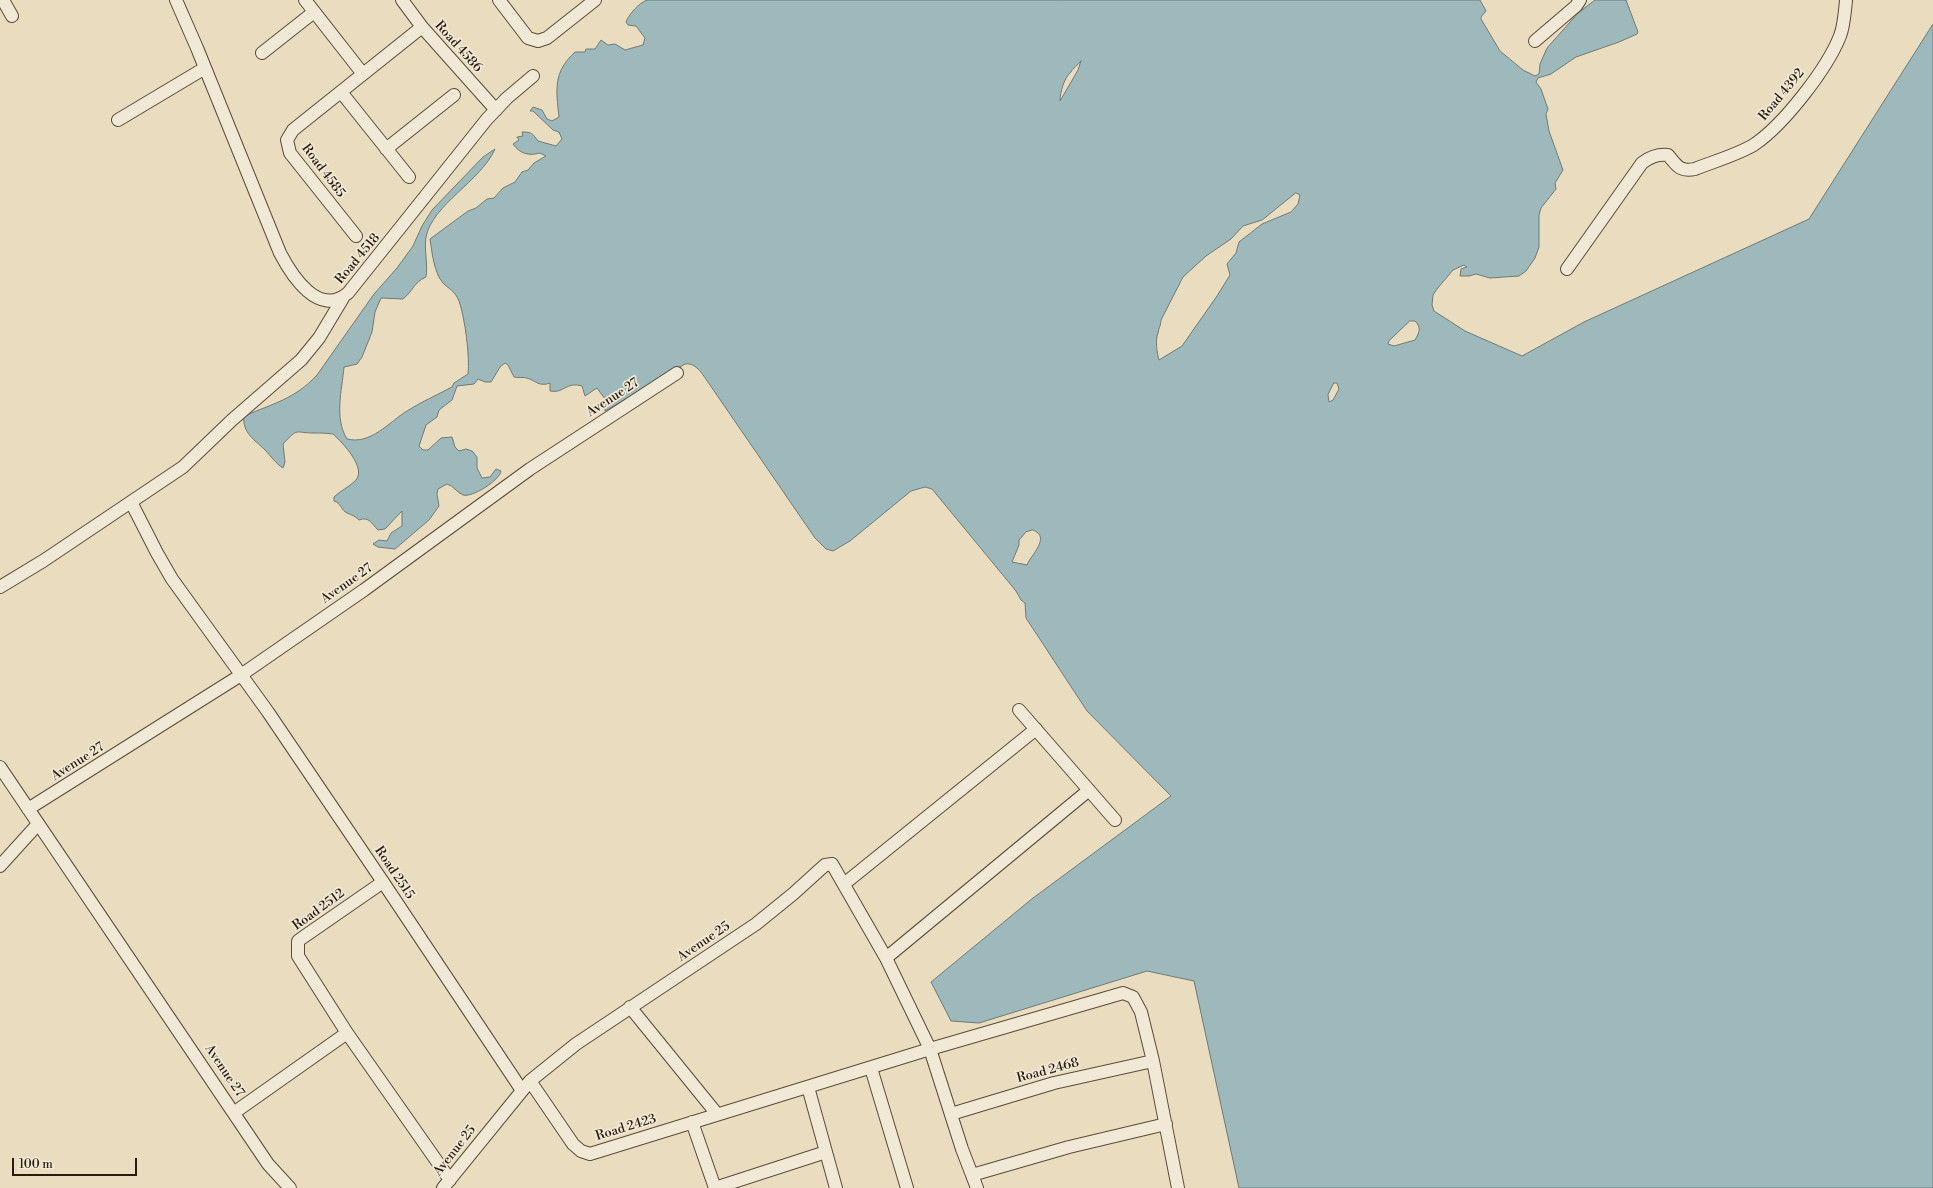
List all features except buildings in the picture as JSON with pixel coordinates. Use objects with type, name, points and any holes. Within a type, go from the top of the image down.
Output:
[{"type":"street","points":[[3,0],[12,16]]},
{"type":"street","name":"Road 4518","points":[[176,0],[205,68],[272,236],[289,270],[302,287],[314,296],[328,302],[343,298],[382,252],[496,110],[533,76]]},
{"type":"street","points":[[305,0],[363,74]]},
{"type":"street","name":"Road 4586","points":[[402,0],[422,27],[496,110]]},
{"type":"street","points":[[499,0],[528,38],[543,41],[595,0]]},
{"type":"street","points":[[1535,41],[1576,6],[1580,0]]},
{"type":"street","name":"Road 4392","points":[[1567,269],[1642,163],[1650,157],[1663,154],[1668,155],[1677,166],[1685,170],[1695,168],[1754,145],[1776,127],[1801,98],[1823,66],[1840,36],[1846,0]]},
{"type":"street","points":[[262,53],[314,12]]},
{"type":"street","name":"Road 4585","points":[[356,236],[296,161],[288,146],[287,140],[293,130],[422,27]]},
{"type":"street","points":[[118,120],[205,68]]},
{"type":"street","points":[[341,92],[409,177]]},
{"type":"street","points":[[386,149],[454,95]]},
{"type":"street","points":[[0,587],[43,561],[183,467],[232,420],[291,370],[315,343],[343,298]]},
{"type":"street","name":"Avenue 27","points":[[28,809],[241,675],[364,590],[526,473],[677,373]]},
{"type":"street","name":"Road 2515","points":[[132,502],[156,553],[172,579],[241,675],[383,882],[521,1089]]},
{"type":"street","points":[[1018,710],[1115,820]]},
{"type":"street","points":[[844,884],[1036,729]]},
{"type":"street","name":"Avenue 27","points":[[0,767],[276,1174],[290,1188]]},
{"type":"street","points":[[886,958],[1089,790]]},
{"type":"street","points":[[0,866],[38,824]]},
{"type":"street","name":"Avenue 25","points":[[446,1184],[521,1089],[530,1081],[576,1044],[756,924],[793,894],[825,865],[832,864],[886,958],[930,1049],[977,1188]]},
{"type":"street","name":"Road 2512","points":[[383,882],[298,942],[298,956],[446,1184]]},
{"type":"street","name":"Road 2423","points":[[530,1081],[573,1144],[590,1154],[930,1049],[1123,993],[1133,997],[1138,1003],[1153,1061],[1178,1188]]},
{"type":"street","points":[[630,1008],[717,1114]]},
{"type":"street","points":[[235,1112],[347,1033]]},
{"type":"street","name":"Road 2468","points":[[951,1114],[1054,1082],[1153,1061]]},
{"type":"street","points":[[871,1068],[907,1188]]},
{"type":"street","points":[[808,1086],[836,1188]]},
{"type":"street","points":[[692,1122],[715,1188],[826,1152]]},
{"type":"street","points":[[972,1175],[1070,1147],[1166,1124]]},
{"type":"street","points":[[276,1174],[278,1188]]},
{"type":"water","points":[[647,0],[1480,0],[1486,11],[1481,19],[1500,51],[1523,70],[1535,76],[1539,74],[1540,64],[1547,48],[1578,13],[1595,0],[1626,0],[1638,32],[1637,34],[1576,57],[1551,74],[1538,78],[1536,82],[1541,89],[1548,109],[1546,114],[1549,131],[1563,170],[1555,183],[1556,189],[1541,208],[1539,215],[1539,247],[1535,258],[1526,271],[1519,276],[1490,278],[1476,274],[1460,276],[1461,269],[1467,267],[1464,265],[1453,270],[1433,295],[1432,305],[1434,311],[1465,331],[1522,356],[1584,322],[1809,219],[1933,24],[1933,1188],[1239,1188],[1194,981],[1147,971],[979,1023],[951,1021],[931,982],[1033,898],[1171,796],[1087,711],[1026,618],[1025,603],[1021,600],[1016,591],[932,489],[925,487],[911,491],[850,541],[833,551],[826,549],[815,538],[703,374],[693,365],[689,364],[685,364],[605,411],[605,399],[597,388],[585,396],[582,386],[577,385],[569,386],[559,391],[550,391],[550,383],[540,384],[527,378],[514,377],[508,365],[505,363],[500,367],[491,382],[485,382],[478,379],[474,384],[457,386],[452,400],[439,410],[437,417],[426,425],[419,446],[423,450],[428,450],[441,438],[452,437],[455,447],[459,451],[466,449],[472,451],[477,457],[477,468],[482,478],[490,477],[496,469],[501,471],[496,479],[485,488],[473,494],[463,495],[447,484],[438,489],[437,494],[439,506],[429,520],[395,549],[378,547],[373,544],[379,540],[387,541],[391,533],[402,526],[402,511],[385,529],[378,530],[370,521],[365,519],[359,520],[345,512],[338,503],[334,501],[334,497],[355,481],[358,476],[358,470],[352,456],[333,434],[295,433],[283,444],[285,462],[283,468],[278,464],[247,432],[244,416],[292,395],[309,383],[317,375],[374,294],[397,268],[413,246],[422,226],[432,210],[483,157],[495,149],[479,172],[437,214],[430,225],[426,237],[426,277],[418,282],[403,299],[381,298],[375,312],[372,332],[362,357],[357,364],[344,367],[340,404],[343,431],[347,439],[356,440],[372,436],[412,408],[452,387],[454,383],[468,374],[468,348],[461,308],[456,295],[443,283],[437,274],[430,239],[468,211],[476,208],[487,199],[494,198],[503,188],[515,182],[522,172],[528,170],[534,163],[546,156],[540,153],[532,154],[522,152],[513,144],[519,140],[517,137],[523,136],[522,132],[530,133],[538,141],[556,146],[562,139],[559,132],[553,130],[533,111],[530,111],[533,107],[542,110],[547,119],[552,121],[559,117],[557,90],[559,74],[568,59],[575,52],[585,52],[586,49],[595,49],[601,40],[608,45],[615,44],[625,50],[643,45],[645,38],[636,26],[628,25],[626,22],[635,9]],"holes":[[[1081,61],[1078,70],[1060,101],[1064,82]],[[1296,193],[1300,195],[1298,204],[1291,212],[1262,224],[1239,242],[1236,253],[1227,264],[1230,275],[1217,296],[1182,346],[1159,360],[1157,336],[1161,320],[1183,277],[1206,256],[1231,239],[1243,226],[1262,220]],[[1410,321],[1415,321],[1419,326],[1418,335],[1415,340],[1394,346],[1388,344],[1389,341]],[[1334,383],[1337,383],[1339,389],[1333,400],[1329,402],[1328,395]],[[1033,530],[1038,533],[1040,537],[1038,547],[1027,565],[1012,562],[1019,545],[1019,540],[1026,532]]]}]
